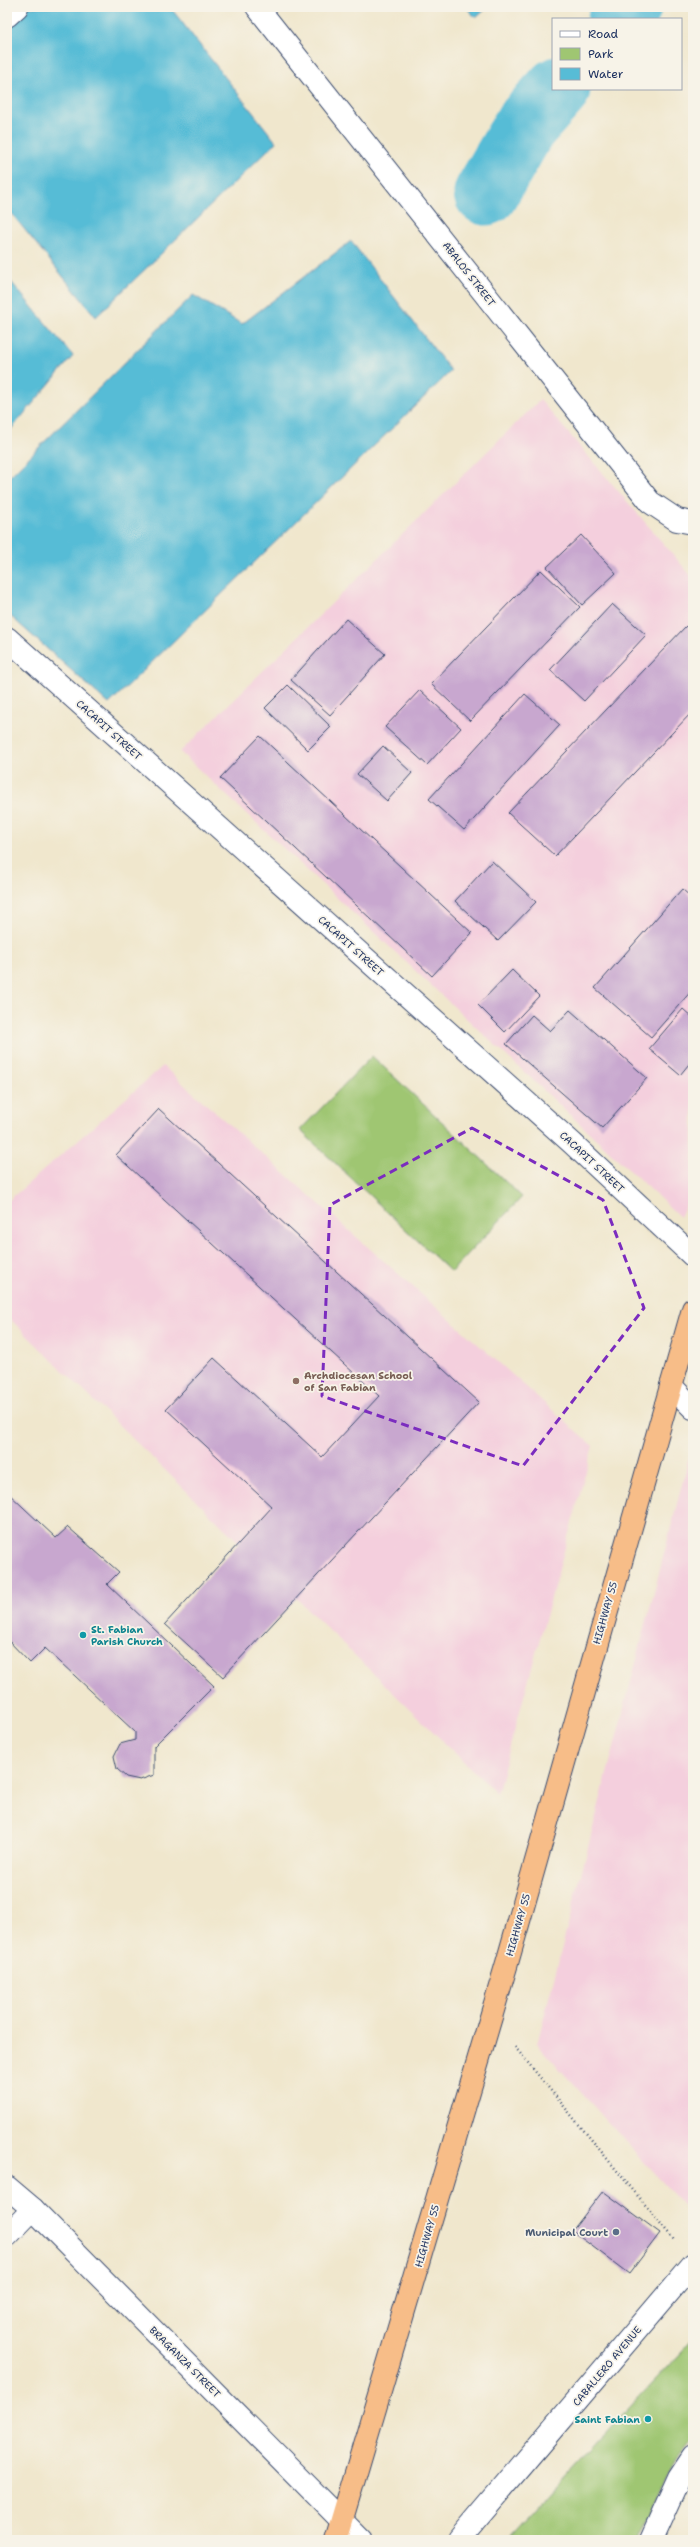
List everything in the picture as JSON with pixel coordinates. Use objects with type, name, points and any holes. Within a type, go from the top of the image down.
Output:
[{"type":"highway","name":"HIGHWAY 55","points":[[336,2540],[366,2446],[693,1309]]},
{"type":"street","points":[[7,16],[17,7]]},
{"type":"street","name":"ABALOS STREET","points":[[257,7],[650,502],[677,520],[693,523]]},
{"type":"street","name":"CACAPIT STREET","points":[[7,638],[572,1144],[693,1256]]},
{"type":"street","points":[[671,1386],[693,1408]]},
{"type":"street","name":"BRAGANZA STREET","points":[[7,2187],[32,2209],[342,2519],[361,2540]]},
{"type":"street","points":[[7,2236],[32,2209]]},
{"type":"street","name":"CABALLERO AVENUE","points":[[458,2540],[693,2264]]},
{"type":"street","points":[[651,2540],[686,2484],[693,2457]]},
{"type":"path","points":[[490,2018],[678,2244]]},
{"type":"highlighted area","points":[[472,1128],[603,1200],[644,1308],[523,1466],[322,1396],[330,1205]]},
{"type":"shaded area","points":[[540,400],[693,578],[693,1190],[680,1217],[180,752]]},
{"type":"shaded area","name":"Archdiocesan School of San Fabian","points":[[163,1066],[593,1446],[497,1794],[7,1316],[7,1202]]},
{"type":"shaded area","points":[[693,1442],[693,2196],[684,2206],[537,2044]]},
{"type":"green space","points":[[372,1056],[522,1197],[451,1272],[300,1130]]},
{"type":"green space","points":[[693,2339],[693,2438],[675,2460],[633,2540],[507,2540]]},
{"type":"water","points":[[7,7],[170,7],[276,142],[96,317],[7,208]]},
{"type":"water","points":[[466,7],[488,7],[476,18]]},
{"type":"water","points":[[351,241],[451,371],[109,704],[7,613],[7,479],[193,295],[242,324]]},
{"type":"water","points":[[7,277],[73,356],[7,434]]},
{"type":"building","points":[[581,535],[616,573],[582,605],[547,567]]},
{"type":"building","points":[[541,570],[580,607],[470,721],[431,684]]},
{"type":"building","points":[[612,604],[646,635],[584,701],[550,670]]},
{"type":"building","points":[[346,619],[385,654],[330,715],[291,680]]},
{"type":"building","points":[[686,626],[693,632],[693,711],[555,856],[508,813]]},
{"type":"building","points":[[288,685],[331,727],[308,750],[265,708]]},
{"type":"building","points":[[420,690],[461,728],[427,765],[385,727]]},
{"type":"building","points":[[525,694],[560,725],[464,830],[429,799]]},
{"type":"building","points":[[260,736],[472,933],[432,976],[220,778]]},
{"type":"building","points":[[383,746],[412,773],[387,801],[357,774]]},
{"type":"building","points":[[492,861],[536,902],[498,941],[455,901]]},
{"type":"building","points":[[682,889],[693,899],[693,989],[651,1037],[595,988]]},
{"type":"building","points":[[512,970],[539,996],[505,1032],[478,1005]]},
{"type":"building","points":[[683,1009],[693,1018],[693,1059],[680,1075],[649,1049]]},
{"type":"building","points":[[570,1010],[647,1078],[602,1128],[506,1044],[532,1015],[550,1031]]},
{"type":"building","points":[[159,1109],[479,1402],[223,1677],[165,1624],[272,1507],[166,1409],[214,1358],[322,1457],[379,1396],[116,1155]]},
{"type":"building","name":"St. Fabian Parish Church","points":[[7,1492],[56,1538],[68,1527],[119,1572],[107,1584],[214,1686],[154,1746],[154,1775],[140,1780],[126,1777],[117,1769],[114,1756],[120,1744],[135,1740],[135,1732],[45,1648],[30,1663],[7,1639]]},
{"type":"building","name":"Municipal Court","points":[[603,2191],[660,2233],[629,2274],[572,2231]]},
{"type":"waterway","points":[[621,18],[629,7]]},
{"type":"waterway","points":[[486,193],[525,126],[557,90]]},
{"type":"place","name":"Archdiocesan School of San Fabian","points":[[296,1381]]},
{"type":"place","name":"St. Fabian Parish Church","points":[[83,1635]]},
{"type":"place","name":"Municipal Court","points":[[616,2232]]},
{"type":"place","name":"Saint Fabian","points":[[648,2419]]}]
